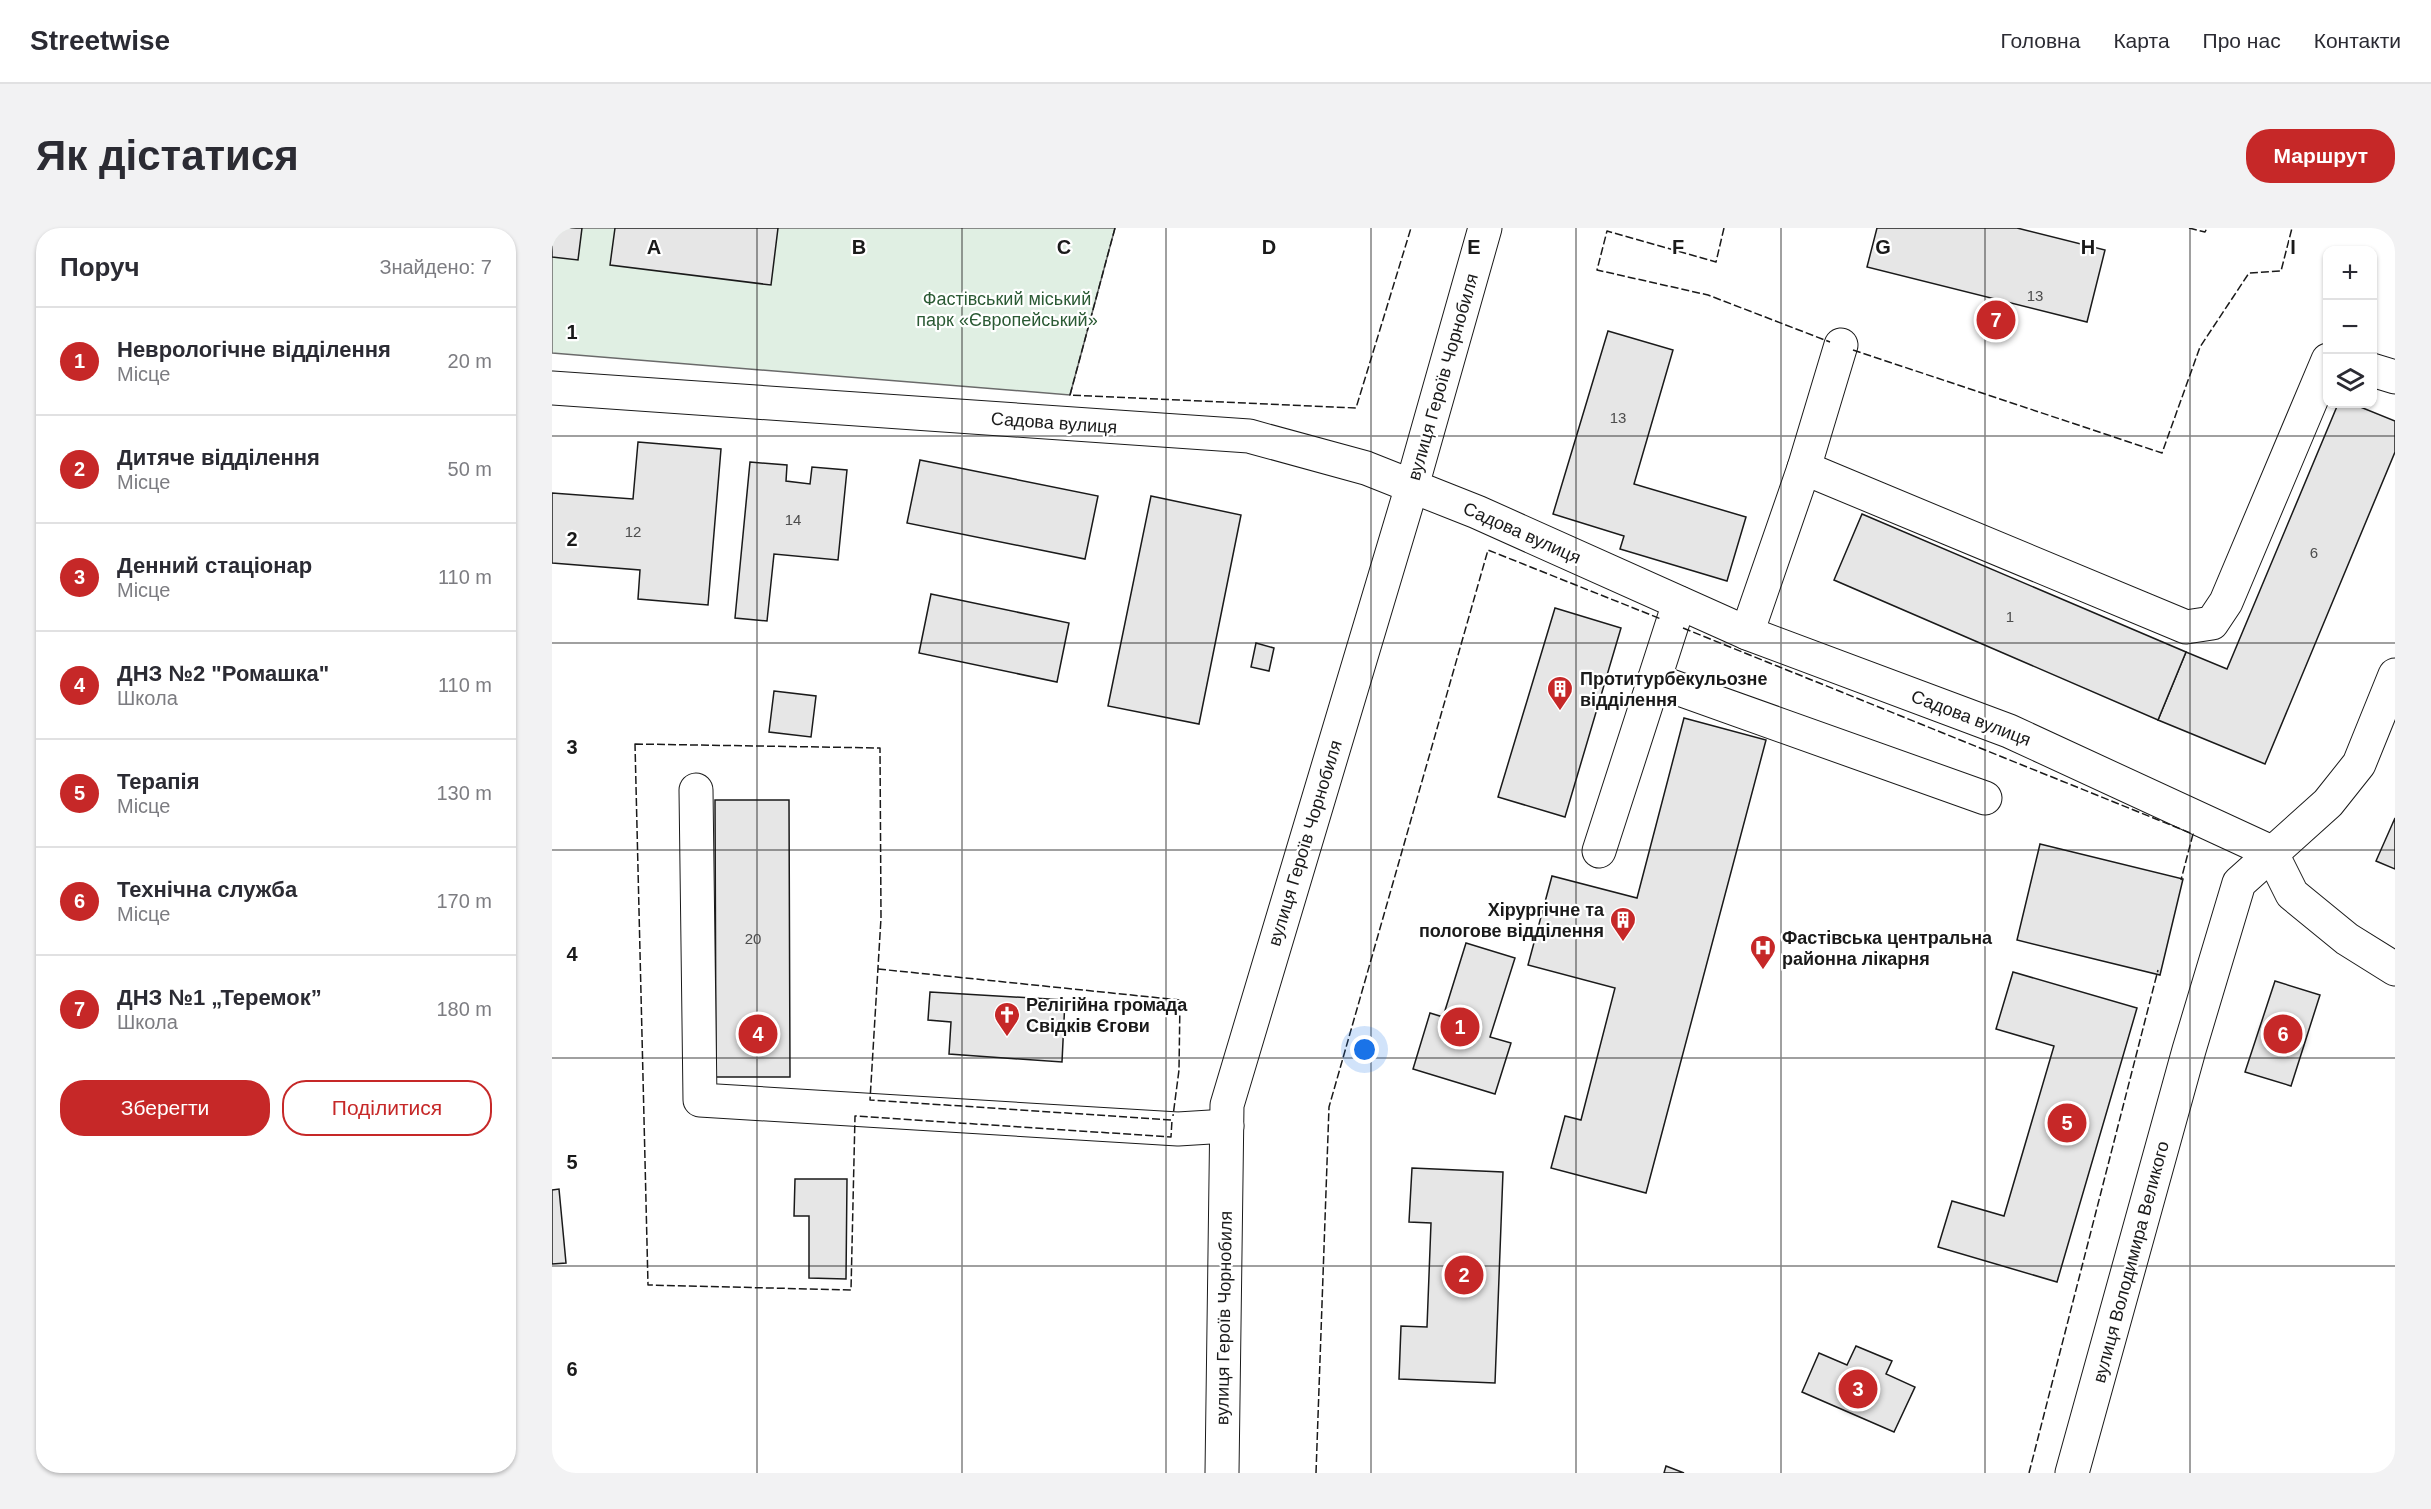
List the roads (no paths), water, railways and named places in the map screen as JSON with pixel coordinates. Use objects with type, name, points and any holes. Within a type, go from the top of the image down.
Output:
[{"type":"street","name":"вулиця Героїв Чорнобиля","points":[[1222,1473],[1227,1105],[1412,486],[1485,228]]},
{"type":"street","points":[[1747,633],[1804,468],[1841,345]]},
{"type":"street","points":[[2377,371],[2395,377]]},
{"type":"street","points":[[1804,468],[2186,627],[2212,623],[2226,602],[2323,372]]},
{"type":"street","name":"Садова вулиця","points":[[552,388],[1249,436],[1366,468],[1477,512],[1747,633],[2009,731],[2271,852]]},
{"type":"street","points":[[1599,851],[1679,603]]},
{"type":"street","name":"вулиця Володимира Великого","points":[[2072,1473],[2189,1050],[2239,883],[2328,803],[2359,764],[2395,675]]},
{"type":"street","points":[[1654,680],[1985,798]]},
{"type":"street","points":[[696,790],[700,1100],[1178,1129],[1227,1126]]},
{"type":"street","name":"вулиця Володимира Великого","points":[[2189,1050],[2232,834]]},
{"type":"street","points":[[2271,852],[2292,894],[2347,939],[2395,969]]},
{"type":"place","name":"ДНЗ №1 „Теремок”","points":[[1996,320]]},
{"type":"place","name":"Протитурбекульозне відділення","points":[[1560,712]]},
{"type":"place","name":"Хірургічне та пологове відділення","points":[[1623,943]]},
{"type":"place","name":"Фастівська центральна районна лікарня","points":[[1763,971]]},
{"type":"place","name":"Неврологічне відділення","points":[[1460,1027]]},
{"type":"place","name":"ДНЗ №2 \"Ромашка\"","points":[[758,1034]]},
{"type":"place","name":"Технічна служба","points":[[2283,1034]]},
{"type":"place","name":"Релігійна громада Свідків Єгови","points":[[1007,1038]]},
{"type":"place","name":"Терапія","points":[[2067,1123]]},
{"type":"place","name":"Дитяче відділення","points":[[1464,1275]]},
{"type":"place","name":"Денний стаціонар","points":[[1858,1389]]},
{"type":"park label","name":"Фастівський міський парк «Європейський»","points":[[1007,310]]}]
